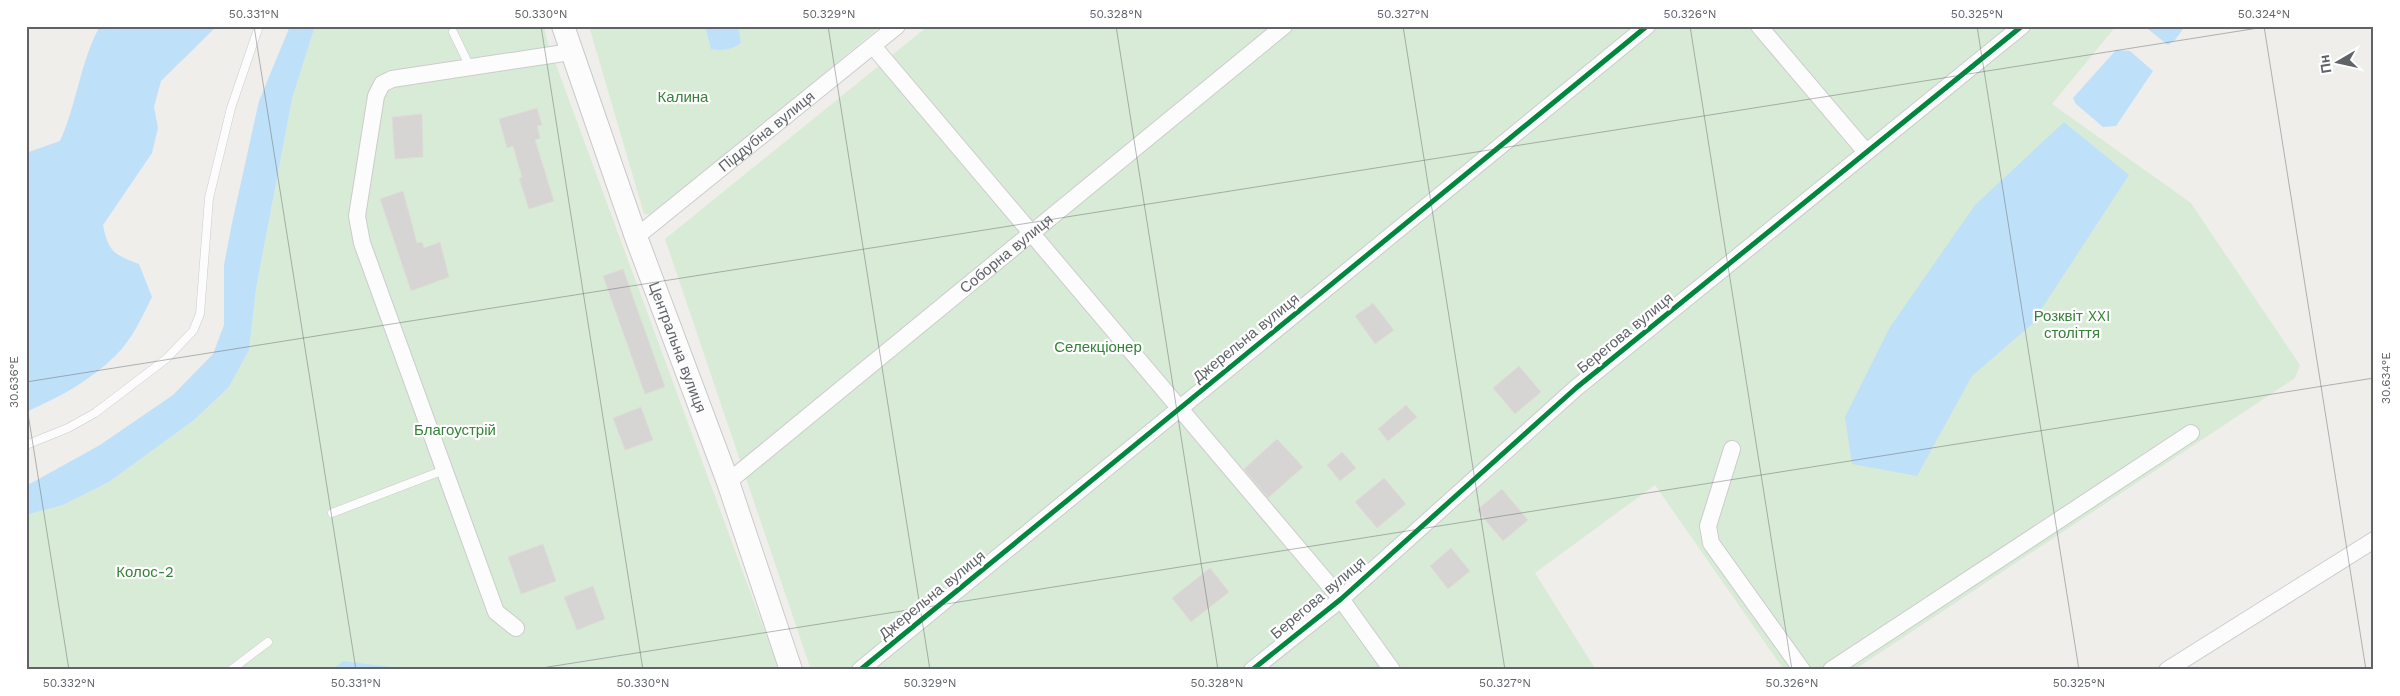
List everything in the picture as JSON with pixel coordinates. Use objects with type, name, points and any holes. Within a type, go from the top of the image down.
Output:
[{"type":"street","name":"Центральна вулиця","points":[[563,26],[636,237],[728,482],[791,670]]},
{"type":"street","name":"Піддубна вулиця","points":[[636,237],[897,26]]},
{"type":"street","name":"Соборна вулиця","points":[[728,482],[1284,26]]},
{"type":"street","name":"Джерельна вулиця","points":[[860,670],[1647,26]]},
{"type":"street","points":[[1759,26],[1866,152]]},
{"type":"street","name":"Берегова вулиця","points":[[1252,670],[1341,599],[1576,388],[2022,26]]},
{"type":"street","points":[[873,46],[1341,599],[1392,670]]},
{"type":"street","points":[[516,628],[496,612],[362,244],[357,216],[376,96],[382,84],[392,79],[571,52]]},
{"type":"street","points":[[1830,670],[2191,433]]},
{"type":"street","points":[[1732,449],[1708,526],[1711,543],[1802,670]]},
{"type":"street","points":[[2167,670],[2374,540]]},
{"type":"lane","points":[[26,445],[68,428],[95,412],[166,359],[193,331],[200,314],[209,198],[231,108],[259,26]]},
{"type":"lane","points":[[453,32],[470,67]]},
{"type":"lane","points":[[332,513],[444,470]]},
{"type":"lane","points":[[231,670],[268,642]]},
{"type":"green space","name":"Благоустрій","points":[[315,26],[544,26],[548,43],[779,670],[26,670],[26,515],[63,505],[109,482],[194,420],[229,387],[249,350],[256,289],[292,99]]},
{"type":"green space","name":"Калина","points":[[589,26],[881,26],[654,215],[644,214]]},
{"type":"green space","name":"Селекціонер","points":[[928,26],[2116,26],[2052,104],[2191,203],[2300,365],[2295,378],[1854,670],[1784,670],[1655,485],[1535,573],[1596,670],[811,670],[665,239]]},
{"type":"water","points":[[100,26],[217,26],[161,81],[154,107],[158,128],[152,153],[103,225],[107,241],[114,251],[118,255],[139,264],[152,297],[127,343],[105,365],[73,388],[26,412],[26,153],[60,141],[71,112],[83,68]]},
{"type":"water","points":[[290,26],[315,26],[292,99],[256,289],[249,350],[229,387],[194,420],[109,482],[63,505],[26,515],[26,486],[100,445],[173,395],[213,354],[224,325],[224,265],[259,101]]},
{"type":"water","points":[[705,26],[738,26],[741,43],[727,49],[711,49]]},
{"type":"water","points":[[2144,26],[2185,26],[2175,40],[2168,45]]},
{"type":"water","points":[[2116,50],[2130,51],[2153,71],[2116,126],[2103,127],[2076,104],[2073,98]]},
{"type":"water","points":[[2064,122],[2129,175],[2031,325],[1972,376],[1917,476],[1852,464],[1845,417],[1890,327],[1975,205]]},
{"type":"water","points":[[343,661],[415,670],[332,670]]},
{"type":"building","points":[[537,108],[542,125],[537,126],[540,138],[535,140],[554,201],[529,209],[519,178],[522,177],[513,146],[507,148],[499,119]]},
{"type":"building","points":[[422,114],[423,157],[395,159],[392,117]]},
{"type":"building","points":[[403,191],[417,243],[422,242],[424,248],[440,242],[449,277],[411,291],[380,199]]},
{"type":"building","points":[[623,269],[665,387],[645,394],[603,276]]},
{"type":"building","points":[[1373,303],[1394,330],[1375,344],[1355,316]]},
{"type":"building","points":[[1519,366],[1541,392],[1515,414],[1493,388]]},
{"type":"building","points":[[1406,405],[1417,417],[1388,441],[1378,429]]},
{"type":"building","points":[[641,407],[653,440],[625,450],[613,418]]},
{"type":"building","points":[[1277,439],[1303,467],[1268,498],[1244,469]]},
{"type":"building","points":[[1342,452],[1356,468],[1340,481],[1327,465]]},
{"type":"building","points":[[1384,478],[1406,504],[1377,528],[1355,502]]},
{"type":"building","points":[[1502,489],[1528,520],[1503,541],[1477,510]]},
{"type":"building","points":[[543,544],[556,581],[521,594],[508,557]]},
{"type":"building","points":[[1451,548],[1470,571],[1448,589],[1430,566]]},
{"type":"building","points":[[1210,568],[1229,592],[1191,622],[1172,598]]},
{"type":"building","points":[[593,586],[605,619],[577,630],[564,597]]},
{"type":"cycle path","points":[[860,670],[1647,26]]},
{"type":"cycle path","points":[[1252,670],[1341,599],[1576,388],[2022,26]]},
{"type":"park label","name":"Розквіт XXI століття","points":[[2072,324]]},
{"type":"park label","name":"Колос-2","points":[[145,572]]}]
